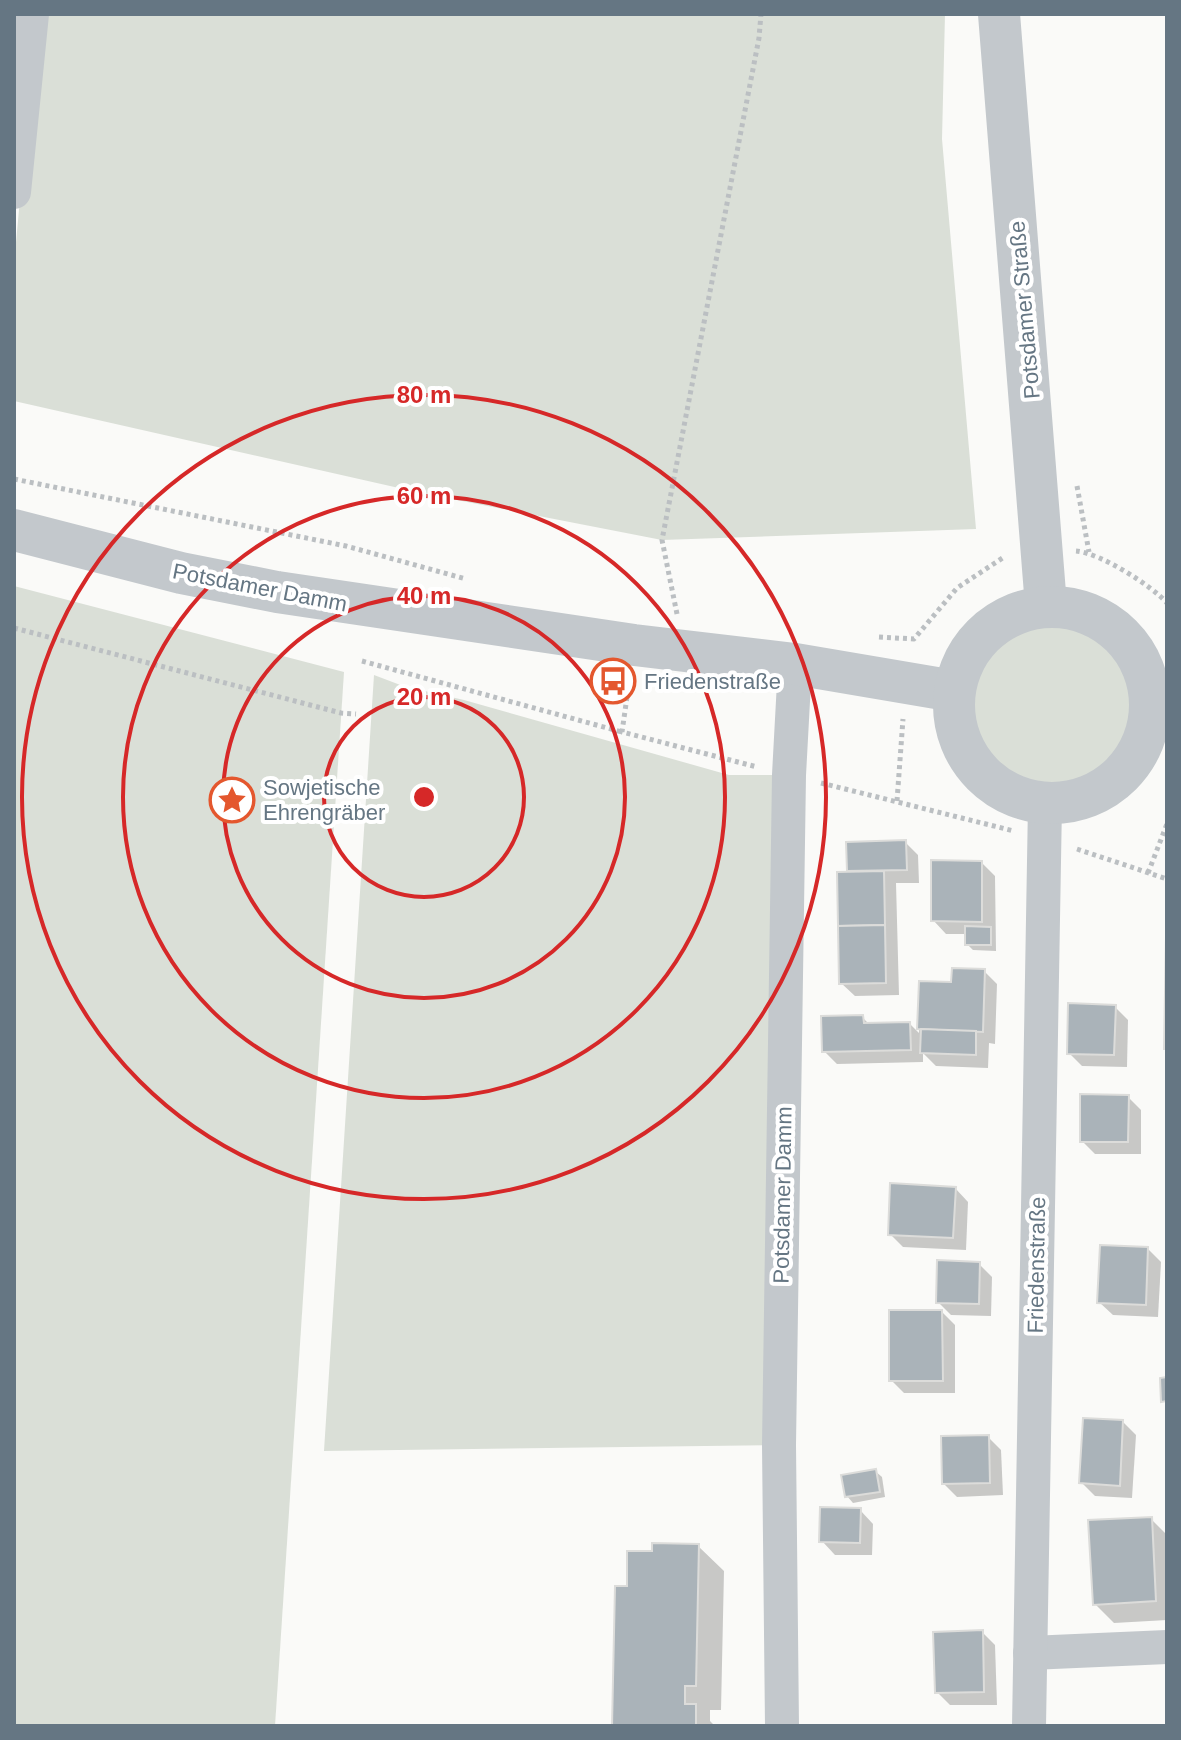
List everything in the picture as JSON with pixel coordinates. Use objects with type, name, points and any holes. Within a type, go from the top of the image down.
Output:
[{"type":"street","points":[[14,192],[32,14]]},
{"type":"street","name":"Potsdamer Straße","points":[[999,14],[1046,606]]},
{"type":"street","name":"Potsdamer Damm","points":[[14,530],[181,573],[292,595],[634,645],[795,664],[954,691]]},
{"type":"street","points":[[1046,606],[1077,609],[1097,618],[1130,645],[1145,673],[1156,740],[1107,787],[1077,800],[1045,804],[1014,796],[986,779],[966,754],[954,724],[954,691],[961,665],[975,642],[995,623],[1019,611],[1046,606]]},
{"type":"street","name":"Potsdamer Damm","points":[[782,1726],[779,1445],[789,775],[795,664]]},
{"type":"street","name":"Friedenstraße","points":[[1029,1726],[1045,804]]},
{"type":"street","points":[[1030,1653],[1167,1647]]},
{"type":"path","points":[[663,616],[678,619],[662,540],[759,38],[761,14]]},
{"type":"path","points":[[14,479],[346,546],[467,579]]},
{"type":"path","points":[[872,637],[914,639],[957,588],[1009,554],[1043,548],[1089,552],[1131,576],[1167,603]]},
{"type":"path","points":[[14,628],[341,713],[356,714]]},
{"type":"path","points":[[362,661],[622,732],[897,801]]},
{"type":"path","points":[[622,732],[627,697]]},
{"type":"path","points":[[1148,873],[1167,824]]},
{"type":"shaded area","points":[[37,14],[945,14],[942,139],[976,529],[662,540],[421,493],[14,401],[14,264]]},
{"type":"shaded area","points":[[14,586],[344,672],[275,1726],[14,1726]]},
{"type":"shaded area","points":[[1050,621],[1081,628],[1108,645],[1125,672],[1132,703],[1125,734],[1108,761],[1081,778],[1050,785],[1019,778],[992,761],[975,734],[968,703],[975,672],[992,645],[1019,628]]},
{"type":"shaded area","points":[[374,675],[403,686],[464,700],[729,775],[789,775],[779,1445],[324,1451]]},
{"type":"building","points":[[906,840],[907,870],[847,871],[846,842]]},
{"type":"building","points":[[931,860],[982,861],[982,922],[931,921]]},
{"type":"building","points":[[884,871],[885,925],[838,926],[837,872]]},
{"type":"building","points":[[885,925],[886,983],[839,984],[838,926]]},
{"type":"building","points":[[965,926],[991,927],[991,945],[965,945]]},
{"type":"building","points":[[1166,936],[1167,1049],[1164,1049]]},
{"type":"building","points":[[952,968],[985,969],[983,1032],[917,1029],[919,981],[951,982]]},
{"type":"building","points":[[1068,1003],[1116,1005],[1114,1055],[1067,1054]]},
{"type":"building","points":[[863,1015],[864,1023],[910,1022],[911,1050],[822,1052],[821,1016]]},
{"type":"building","points":[[921,1029],[976,1031],[976,1055],[920,1053]]},
{"type":"building","points":[[1080,1094],[1129,1095],[1128,1142],[1080,1142]]},
{"type":"building","points":[[890,1183],[956,1187],[953,1238],[888,1235]]},
{"type":"building","points":[[1100,1245],[1148,1247],[1146,1305],[1097,1303]]},
{"type":"building","points":[[937,1260],[980,1262],[979,1304],[936,1303]]},
{"type":"building","points":[[889,1310],[942,1310],[943,1381],[889,1381]]},
{"type":"building","points":[[1167,1377],[1167,1401],[1161,1402],[1160,1378]]},
{"type":"building","points":[[1083,1418],[1123,1420],[1120,1486],[1079,1483]]},
{"type":"building","points":[[989,1435],[990,1483],[942,1484],[941,1436]]},
{"type":"building","points":[[876,1469],[880,1492],[845,1497],[841,1475]]},
{"type":"building","points":[[820,1507],[861,1508],[860,1543],[819,1542]]},
{"type":"building","points":[[1152,1517],[1156,1601],[1093,1605],[1088,1520]]},
{"type":"building","points":[[652,1543],[699,1544],[696,1686],[685,1686],[685,1704],[696,1704],[696,1726],[612,1726],[615,1586],[627,1586],[627,1551],[652,1551]]},
{"type":"building","points":[[983,1630],[984,1692],[935,1693],[933,1632]]},
{"type":"place","name":"Friedenstraße","points":[[613,681]]},
{"type":"place","name":"Sowjetische Ehrengräber","points":[[232,800]]}]
